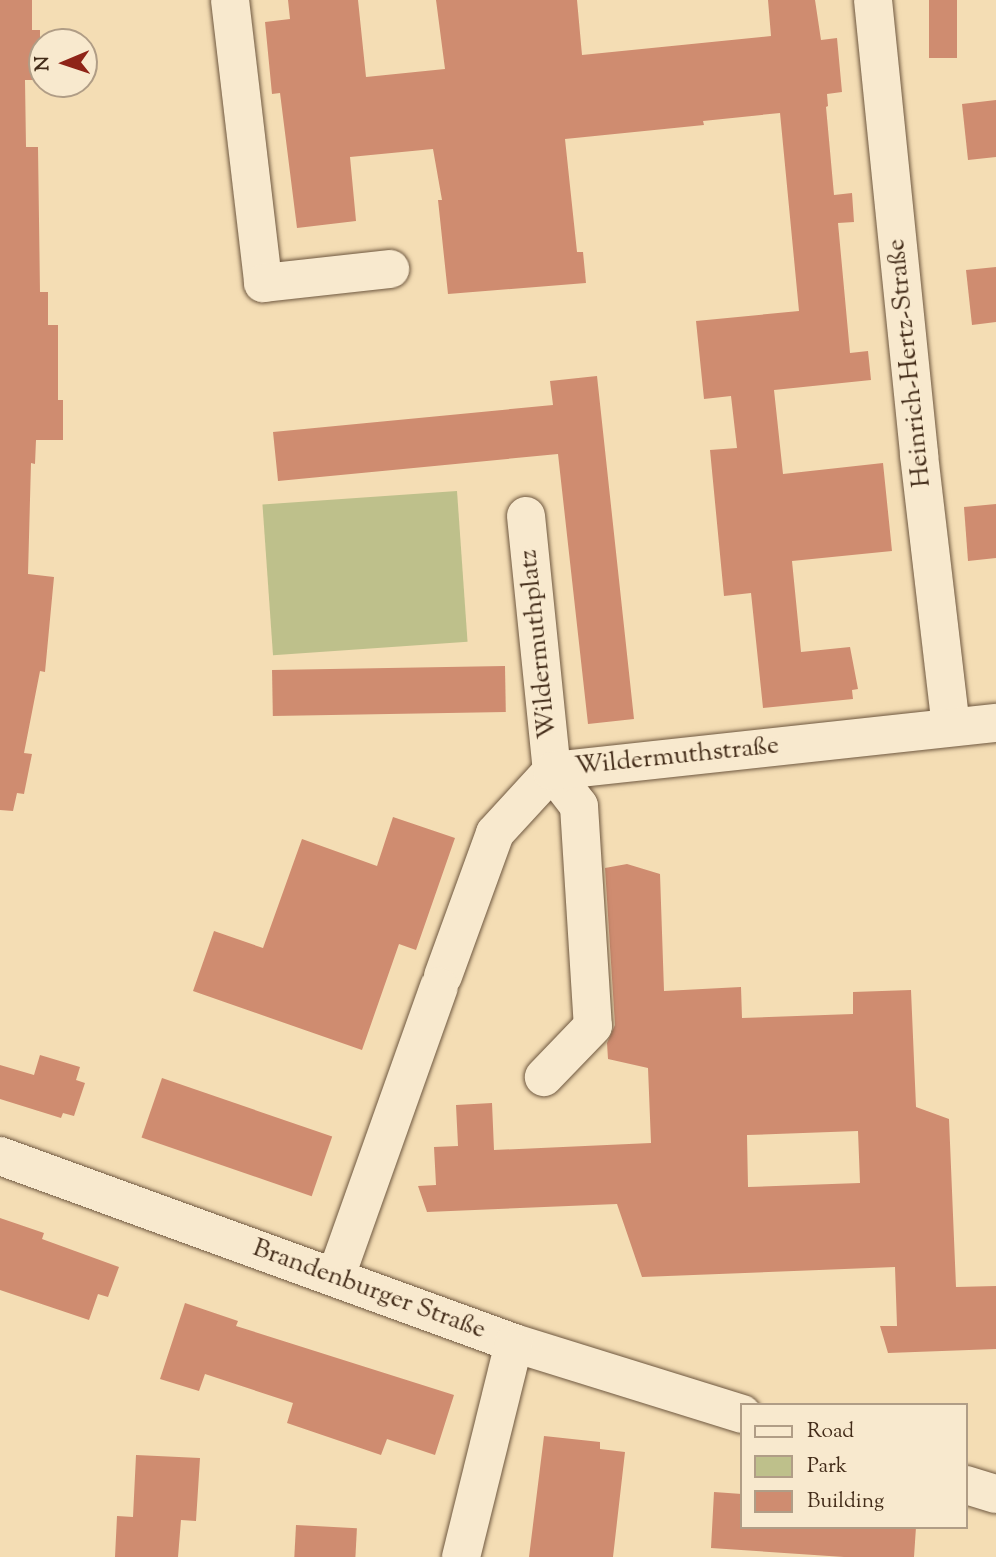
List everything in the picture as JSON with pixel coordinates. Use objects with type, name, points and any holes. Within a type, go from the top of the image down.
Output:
[{"type":"street","points":[[230,0],[263,284],[390,269]]},
{"type":"street","name":"Heinrich-Hertz-Straße","points":[[873,0],[919,455],[951,726]]},
{"type":"street","name":"Wildermuthplatz","points":[[526,516],[552,771]]},
{"type":"street","name":"Wildermuthstraße","points":[[336,1276],[495,833],[552,771],[996,723]]},
{"type":"street","points":[[544,1077],[593,1026],[579,806],[552,771]]},
{"type":"street","name":"Brandenburger Straße","points":[[0,1156],[336,1276],[514,1343],[740,1412]]},
{"type":"street","points":[[461,1557],[514,1343]]},
{"type":"street","points":[[968,1486],[996,1494]]},
{"type":"green space","points":[[457,491],[468,642],[273,655],[262,505]]},
{"type":"building","points":[[0,0],[32,0],[32,28],[28,28],[28,80],[25,80],[26,147],[38,147],[40,292],[48,292],[48,325],[58,325],[58,400],[63,400],[63,440],[36,440],[35,464],[31,463],[28,574],[54,577],[45,672],[40,671],[24,753],[32,754],[24,794],[17,793],[13,811],[0,810]]},
{"type":"building","points":[[288,0],[358,0],[366,77],[445,69],[436,0],[577,0],[582,55],[771,36],[768,0],[815,0],[821,40],[837,38],[842,92],[827,94],[826,107],[834,195],[852,193],[854,222],[838,223],[850,353],[868,351],[871,380],[774,390],[783,474],[883,463],[892,551],[792,561],[801,652],[850,647],[858,689],[852,690],[853,699],[763,708],[751,593],[724,596],[710,450],[737,448],[731,396],[704,399],[696,321],[799,311],[780,113],[703,121],[704,125],[565,139],[577,252],[583,252],[586,283],[448,294],[438,200],[442,200],[433,149],[350,157],[356,221],[297,228],[280,93],[272,94],[265,22],[290,19]]},
{"type":"building","points":[[929,0],[957,0],[957,58],[929,58]]},
{"type":"building","points":[[996,100],[996,157],[968,160],[962,104]]},
{"type":"building","points":[[996,267],[996,322],[972,325],[966,270]]},
{"type":"building","points":[[597,376],[634,719],[588,724],[558,454],[278,481],[273,432],[553,405],[550,381]]},
{"type":"building","points":[[996,504],[996,558],[968,561],[964,507]]},
{"type":"building","points":[[505,666],[506,712],[273,716],[272,670]]},
{"type":"building","points":[[393,817],[455,838],[416,950],[399,944],[362,1050],[193,991],[214,931],[263,948],[302,839],[377,866]]},
{"type":"building","points":[[627,864],[660,874],[664,991],[741,987],[742,1018],[853,1014],[853,992],[911,990],[916,1107],[949,1119],[956,1287],[996,1286],[996,1349],[888,1353],[880,1326],[897,1326],[895,1267],[642,1277],[617,1204],[427,1212],[418,1186],[436,1185],[434,1147],[458,1146],[456,1105],[492,1103],[494,1150],[651,1143],[648,1068],[608,1059],[607,1043],[615,1025],[605,868]],"holes":[[[858,1131],[860,1183],[748,1187],[747,1135]]]},
{"type":"building","points":[[40,1055],[80,1067],[76,1080],[85,1083],[74,1116],[63,1113],[61,1118],[0,1099],[0,1065],[34,1075]]},
{"type":"building","points":[[162,1078],[332,1137],[312,1196],[141,1138]]},
{"type":"building","points":[[0,1218],[44,1233],[42,1239],[119,1267],[108,1297],[98,1294],[89,1320],[0,1290]]},
{"type":"building","points":[[185,1303],[238,1321],[236,1326],[454,1395],[435,1455],[387,1439],[381,1455],[287,1423],[293,1403],[205,1374],[199,1391],[160,1379]]},
{"type":"building","points":[[544,1436],[600,1442],[600,1449],[625,1452],[613,1557],[529,1557]]},
{"type":"building","points":[[136,1455],[200,1458],[196,1521],[181,1520],[178,1557],[115,1557],[117,1516],[133,1517]]},
{"type":"building","points":[[714,1492],[740,1494],[740,1529],[916,1529],[914,1557],[844,1557],[711,1548]]},
{"type":"building","points":[[296,1525],[357,1528],[355,1557],[294,1557]]}]
